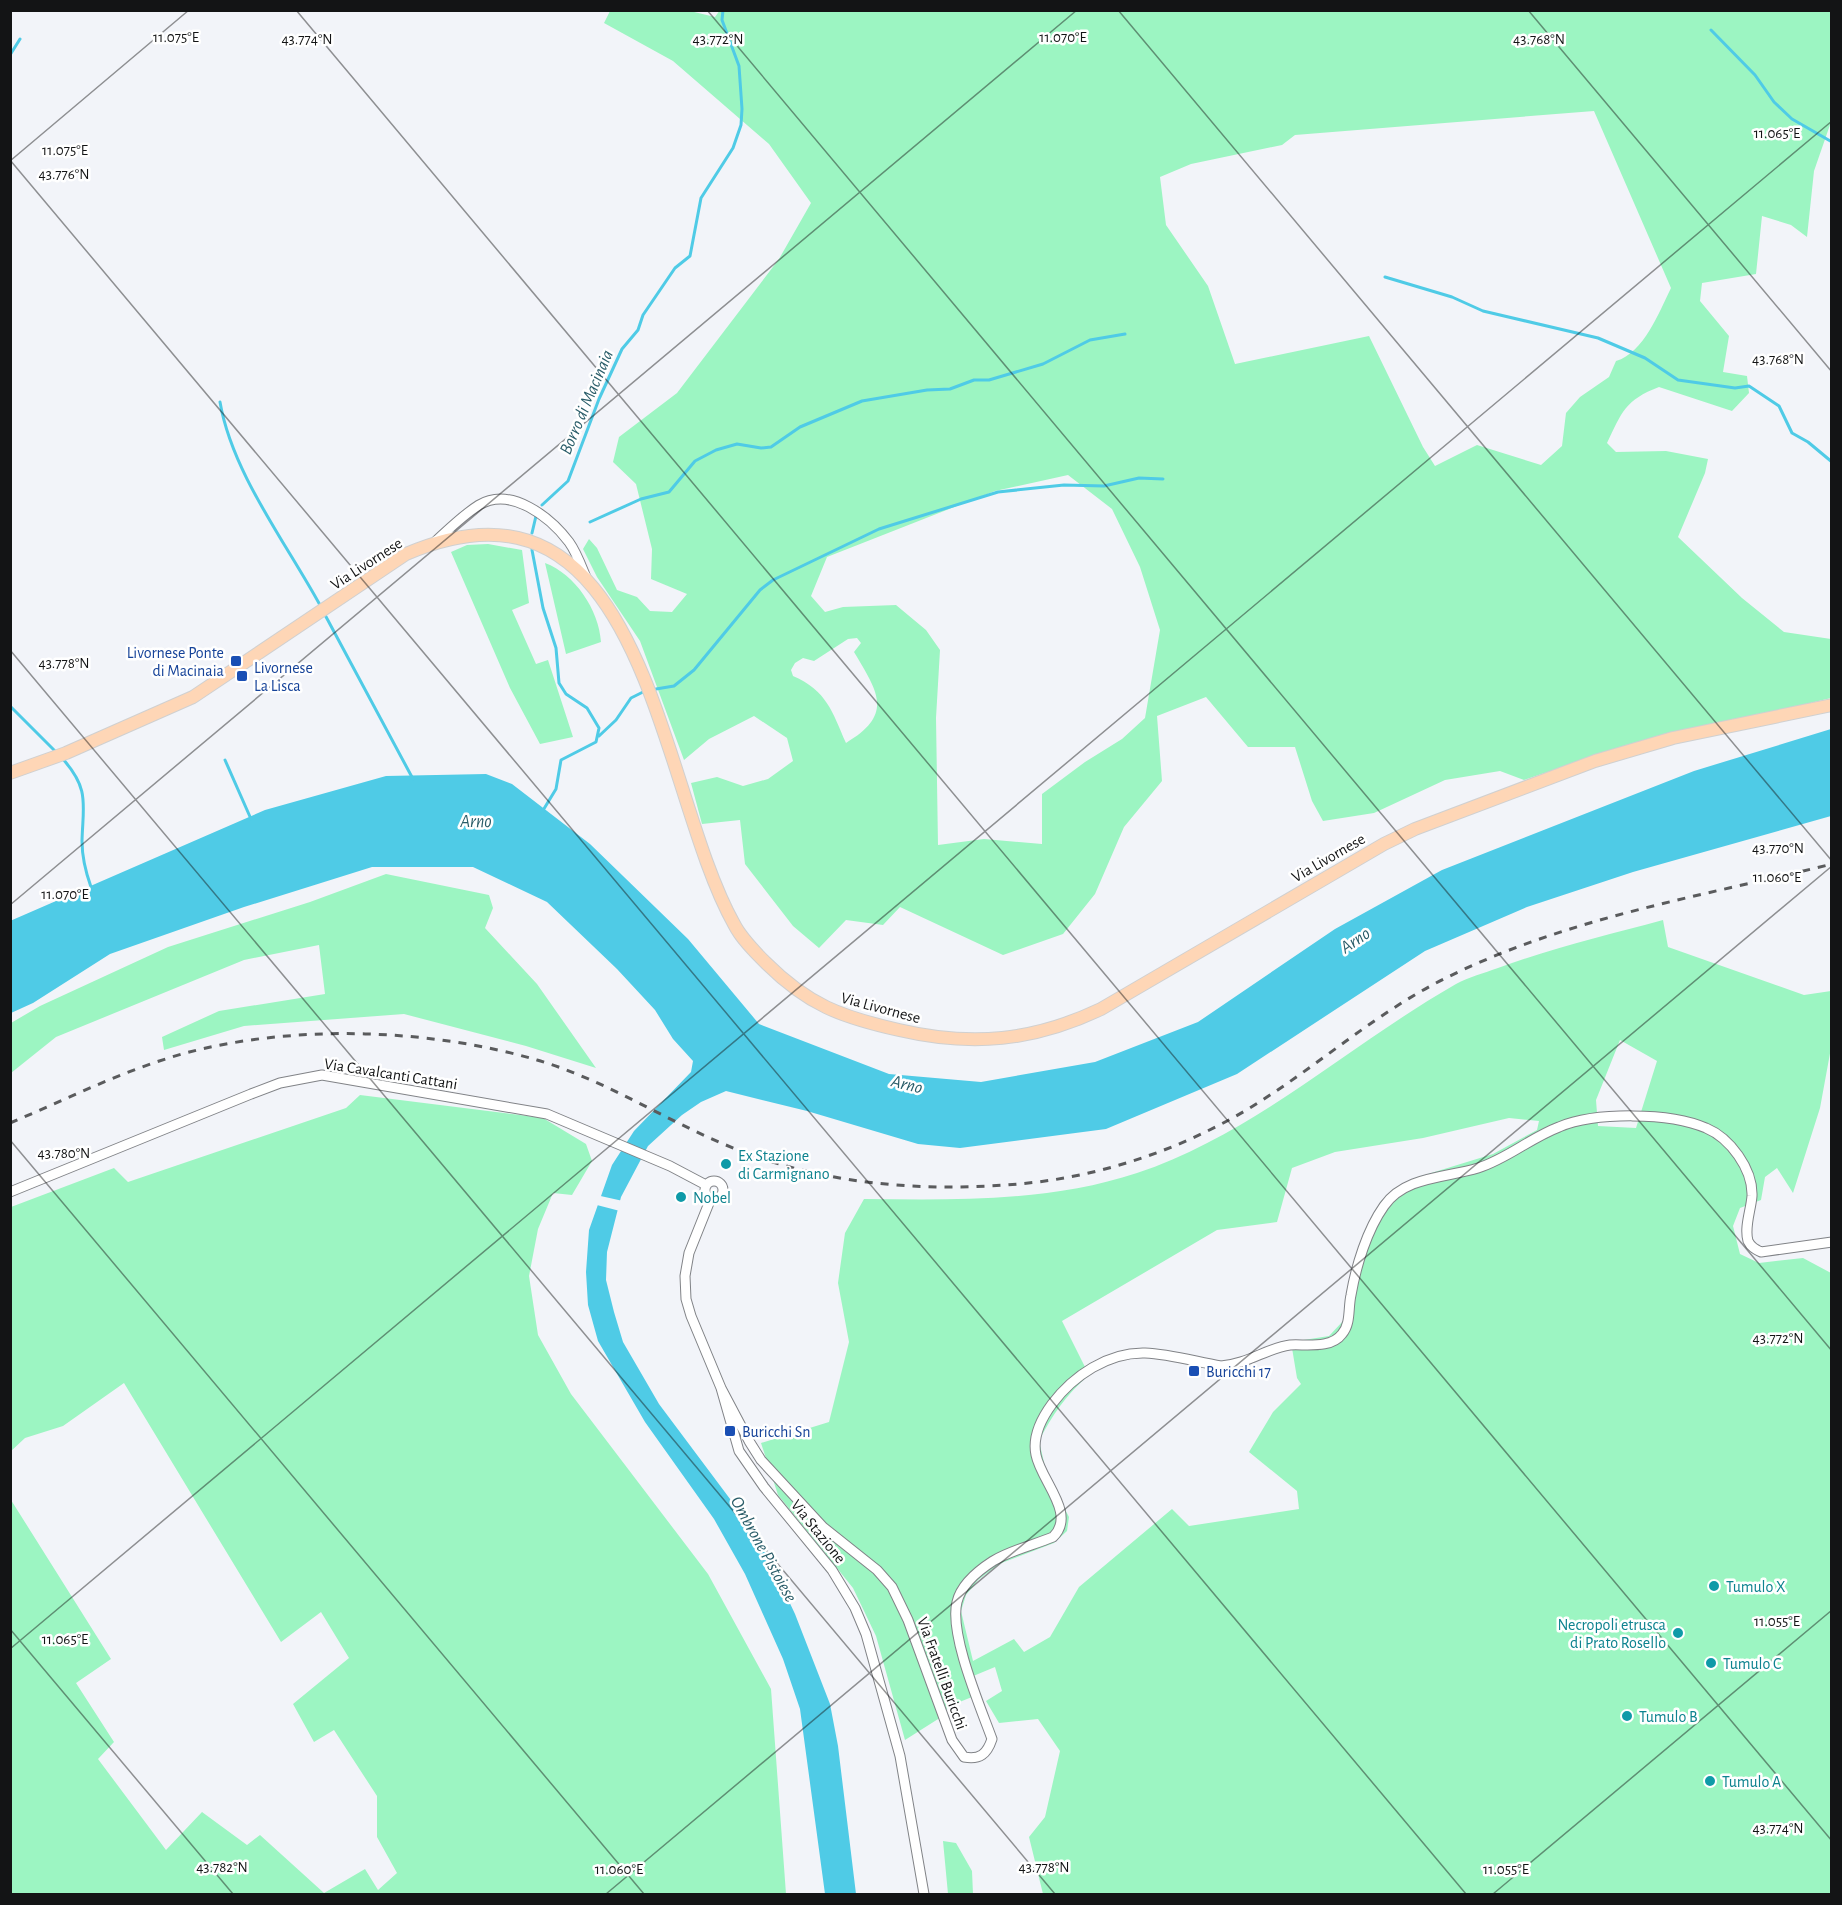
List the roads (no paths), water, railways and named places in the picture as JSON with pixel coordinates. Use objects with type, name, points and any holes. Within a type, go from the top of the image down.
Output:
[{"type":"main road","name":"Via Livornese","points":[[10,774],[66,753],[193,697],[406,554],[436,541],[468,535],[521,538],[548,549],[574,566],[620,626],[660,723],[697,840],[734,926],[756,953],[784,981],[818,1005],[856,1020],[944,1038],[992,1040],[1033,1035],[1069,1024],[1138,988],[1384,844],[1415,829],[1595,760],[1673,738],[1832,705]]},
{"type":"street","points":[[436,541],[480,504],[495,499],[512,498],[548,520],[570,543],[587,580]]},
{"type":"street","name":"Via Cavalcanti Cattani","points":[[10,1192],[280,1083],[322,1075],[547,1114],[636,1151]]},
{"type":"street","name":"Via Fratelli Buricchi","points":[[721,1388],[761,1460],[823,1527],[877,1570],[892,1587],[908,1620],[952,1740],[964,1757],[974,1759],[983,1756],[992,1739],[957,1630],[957,1603],[961,1593],[984,1567],[996,1559],[1053,1537],[1060,1531],[1062,1516],[1042,1473],[1036,1454],[1035,1439],[1046,1413],[1061,1393],[1082,1373],[1131,1355],[1145,1353],[1221,1366],[1232,1365],[1289,1346],[1306,1346],[1336,1340],[1343,1334],[1348,1320],[1351,1294],[1374,1220],[1386,1203],[1414,1183],[1479,1168],[1559,1126],[1580,1121],[1666,1118],[1708,1128],[1731,1146],[1748,1175],[1752,1193],[1747,1228],[1752,1248],[1761,1252],[1832,1242]]},
{"type":"street","name":"Via Stazione","points":[[636,1151],[706,1185],[713,1180],[722,1186],[721,1196],[711,1198],[689,1253],[685,1276],[686,1299],[721,1388],[739,1451],[764,1487],[832,1570],[855,1608],[866,1634],[900,1756],[924,1894]]},
{"type":"street","points":[[706,1185],[705,1193],[711,1198]]},
{"type":"water","name":"Arno","points":[[1831,729],[1831,816],[1633,872],[1527,907],[1425,951],[1237,1074],[1106,1129],[960,1148],[918,1144],[807,1111],[726,1091],[701,1102],[682,1115],[648,1146],[621,1197],[607,1252],[606,1280],[614,1312],[623,1342],[659,1404],[748,1523],[769,1559],[795,1614],[830,1704],[838,1746],[856,1894],[825,1894],[800,1709],[783,1659],[745,1574],[714,1519],[645,1422],[598,1341],[588,1305],[586,1272],[589,1230],[612,1165],[634,1131],[691,1072],[693,1061],[673,1039],[655,1010],[617,969],[547,902],[473,867],[372,867],[244,907],[110,954],[33,1003],[11,1013],[10,921],[265,810],[386,776],[486,774],[512,784],[590,844],[688,939],[759,1024],[889,1074],[981,1082],[1095,1062],[1198,1022],[1335,929],[1442,870],[1694,771]]},
{"type":"waterway","name":"Borro di Macinaia","points":[[542,505],[568,481],[599,399],[622,349],[638,330],[643,315],[675,268],[690,256],[701,198],[733,148],[741,125],[739,66],[722,20],[723,10]]},
{"type":"waterway","points":[[1711,30],[1755,75],[1774,102],[1792,119],[1832,142]]},
{"type":"waterway","points":[[10,55],[20,39]]},
{"type":"waterway","points":[[1385,277],[1452,297],[1483,311],[1598,338],[1645,358],[1678,380],[1735,388],[1749,386],[1779,406],[1792,433],[1808,442],[1832,462]]},
{"type":"waterway","points":[[590,522],[641,499],[669,492],[695,461],[716,450],[737,444],[761,448],[771,447],[800,427],[862,401],[927,390],[950,389],[974,380],[989,380],[1043,364],[1090,340],[1125,334]]},
{"type":"waterway","points":[[220,402],[226,429],[248,481],[321,607]]},
{"type":"waterway","points":[[656,689],[674,686],[694,670],[760,590],[773,580],[879,529],[998,492],[1064,485],[1104,486],[1139,478],[1163,479]]},
{"type":"waterway","name":"Borro di Macinaia","points":[[532,533],[536,516]]},
{"type":"waterway","name":"Borro di Macinaia","points":[[532,550],[543,608],[556,648],[559,683],[566,694],[587,708],[599,728],[596,742],[561,760],[556,789],[542,812]]},
{"type":"waterway","points":[[324,613],[413,779]]},
{"type":"waterway","points":[[599,736],[616,720],[631,698],[643,692]]},
{"type":"waterway","points":[[10,706],[58,754]]},
{"type":"waterway","points":[[62,758],[81,788],[83,853],[91,887]]},
{"type":"waterway","points":[[225,760],[251,819]]},
{"type":"railway","points":[[10,1123],[138,1069],[182,1054],[224,1044],[313,1034],[406,1036],[495,1049],[564,1069],[590,1079],[690,1129],[741,1151],[808,1172],[913,1186],[983,1186],[1050,1180],[1083,1174],[1146,1157],[1207,1131],[1287,1084],[1401,1003],[1450,976],[1496,956],[1590,923],[1832,864]]},
{"type":"place","name":"Livornese Ponte di Macinaia","points":[[236,661]]},
{"type":"place","name":"Livornese La Lisca","points":[[242,676]]},
{"type":"place","name":"Ex Stazione di Carmignano","points":[[726,1164]]},
{"type":"place","name":"Nobel","points":[[681,1197]]},
{"type":"place","name":"Buricchi 17","points":[[1194,1371]]},
{"type":"place","name":"Buricchi Sn","points":[[730,1431]]},
{"type":"place","name":"Tumulo X","points":[[1714,1586]]},
{"type":"place","name":"Necropoli etrusca di Prato Rosello","points":[[1678,1633]]},
{"type":"place","name":"Tumulo C","points":[[1711,1663]]},
{"type":"place","name":"Tumulo B","points":[[1627,1716]]},
{"type":"place","name":"Tumulo A","points":[[1710,1781]]},
{"type":"water label","name":"Ombrone Pistoiese","points":[[764,1549]]}]
